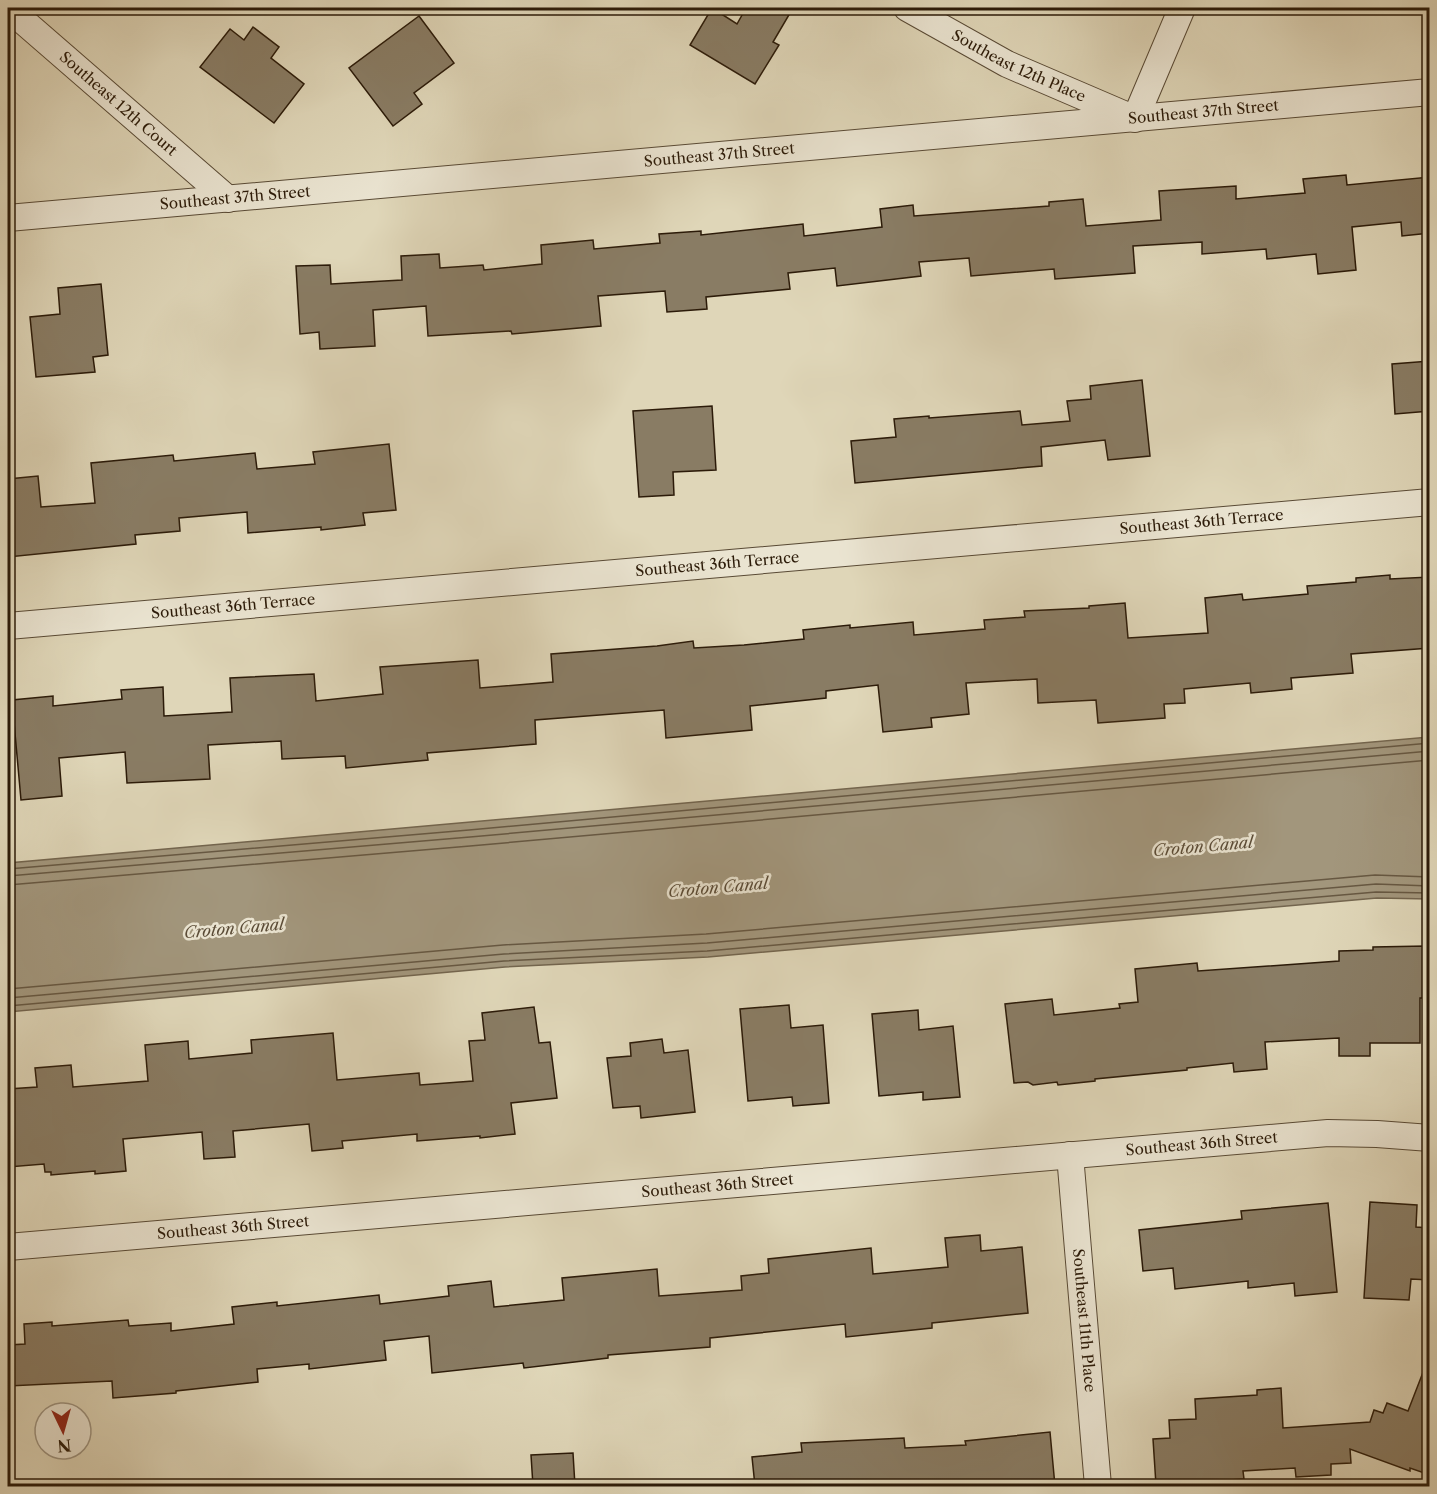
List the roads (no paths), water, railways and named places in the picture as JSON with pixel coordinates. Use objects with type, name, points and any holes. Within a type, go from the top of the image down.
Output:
[{"type":"street","name":"Southeast 12th Court","points":[[8,8],[228,198]]},
{"type":"street","name":"Southeast 12th Place","points":[[907,8],[1007,64],[1135,119]]},
{"type":"street","points":[[1135,119],[1182,8]]},
{"type":"street","name":"Southeast 37th Street","points":[[8,218],[1430,92]]},
{"type":"street","name":"Southeast 36th Terrace","points":[[8,626],[1430,502]]},
{"type":"street","name":"Southeast 36th Street","points":[[8,1247],[1328,1133],[1430,1138]]},
{"type":"street","name":"Southeast 11th Place","points":[[1070,1155],[1098,1486]]},
{"type":"water","name":"Croton Canal","points":[[1429,737],[1429,899],[1377,898],[708,957],[505,967],[8,1012],[8,863]]}]
